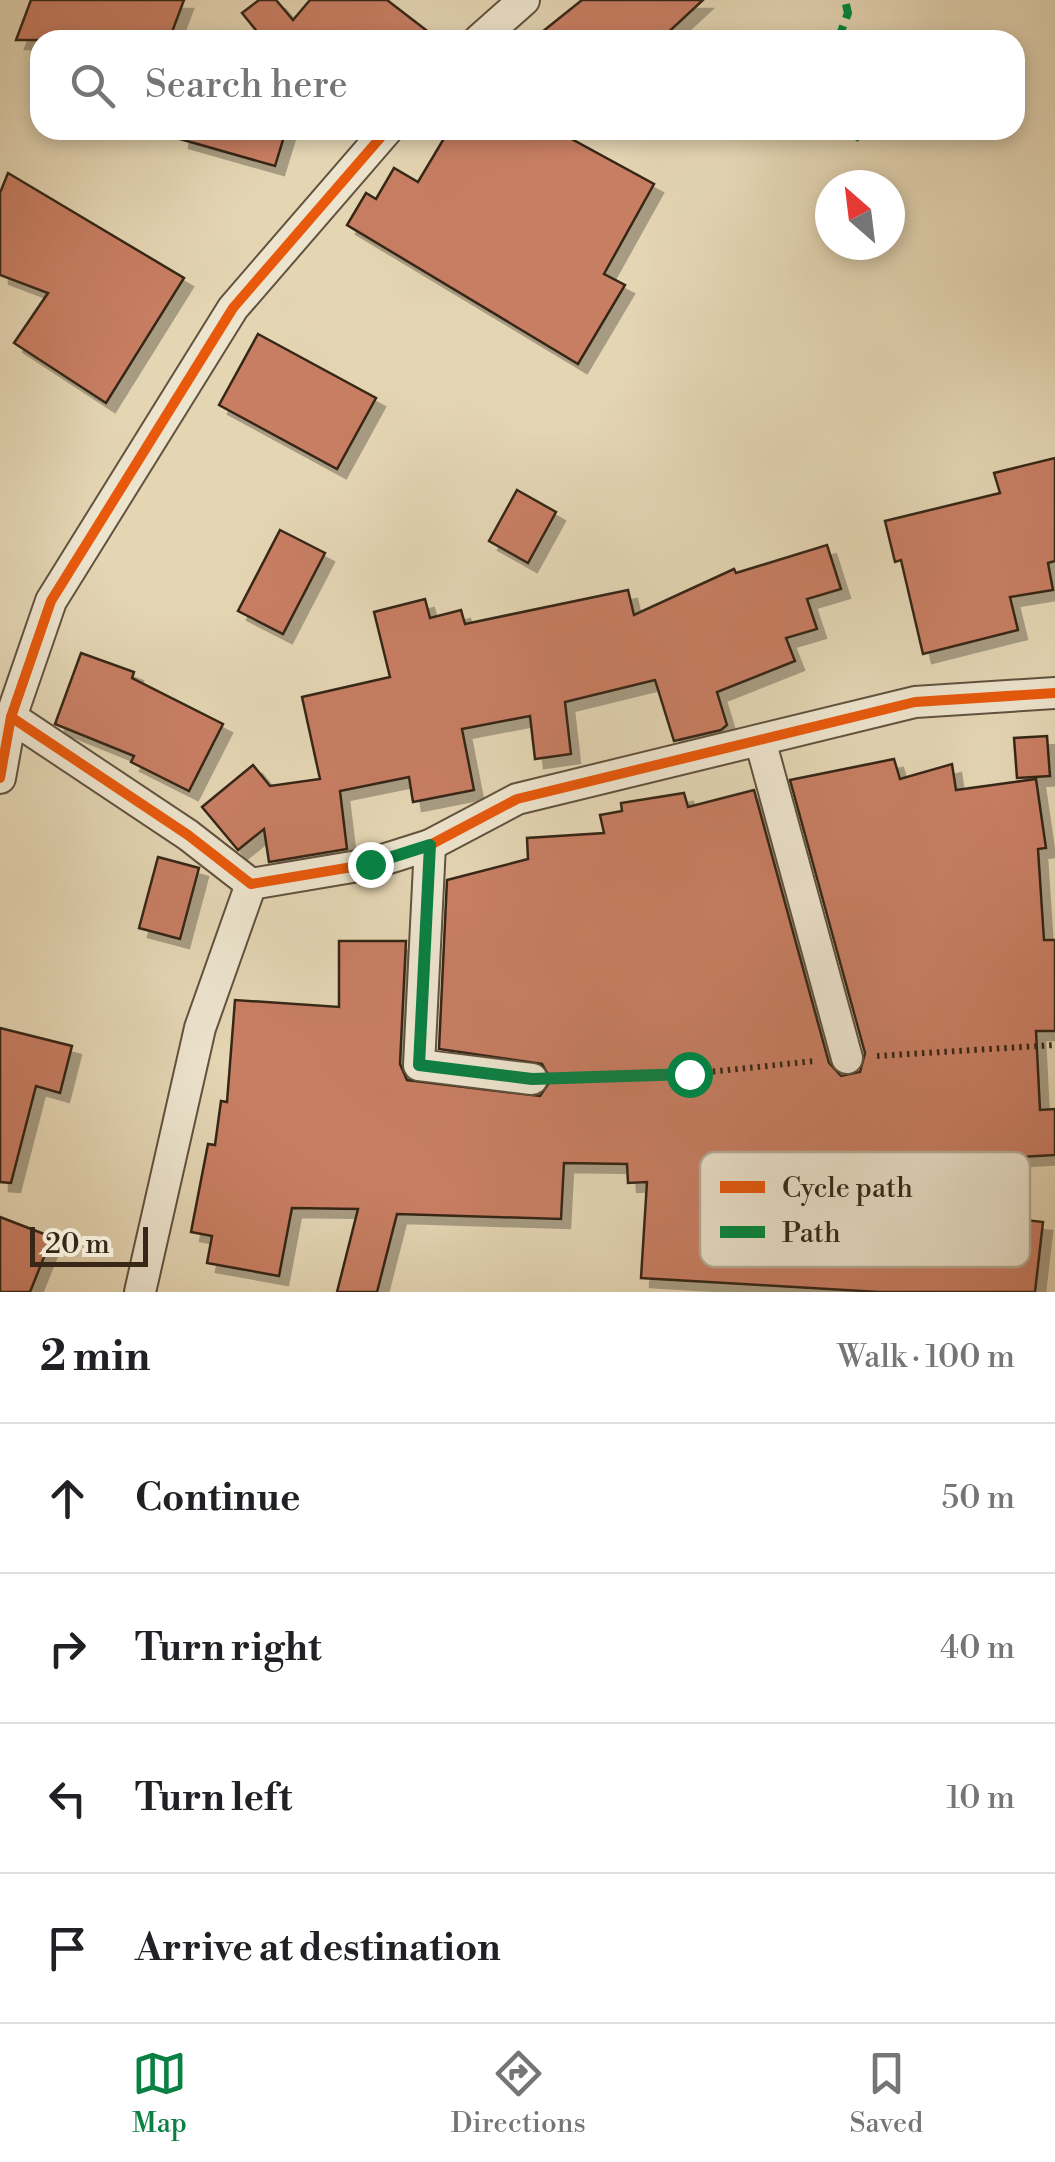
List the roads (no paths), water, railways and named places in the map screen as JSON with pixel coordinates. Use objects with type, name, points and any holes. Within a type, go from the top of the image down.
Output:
[{"type":"street","points":[[490,30],[524,0]]},
{"type":"street","points":[[1,781],[11,716],[51,602],[233,308],[378,140]]},
{"type":"street","points":[[11,716],[188,835],[250,884],[370,864],[430,845],[517,799],[915,702],[1055,693]]},
{"type":"street","points":[[760,740],[847,1058]]},
{"type":"street","points":[[430,845],[419,1065],[532,1079]]},
{"type":"street","points":[[140,1292],[200,1028],[250,884]]}]
